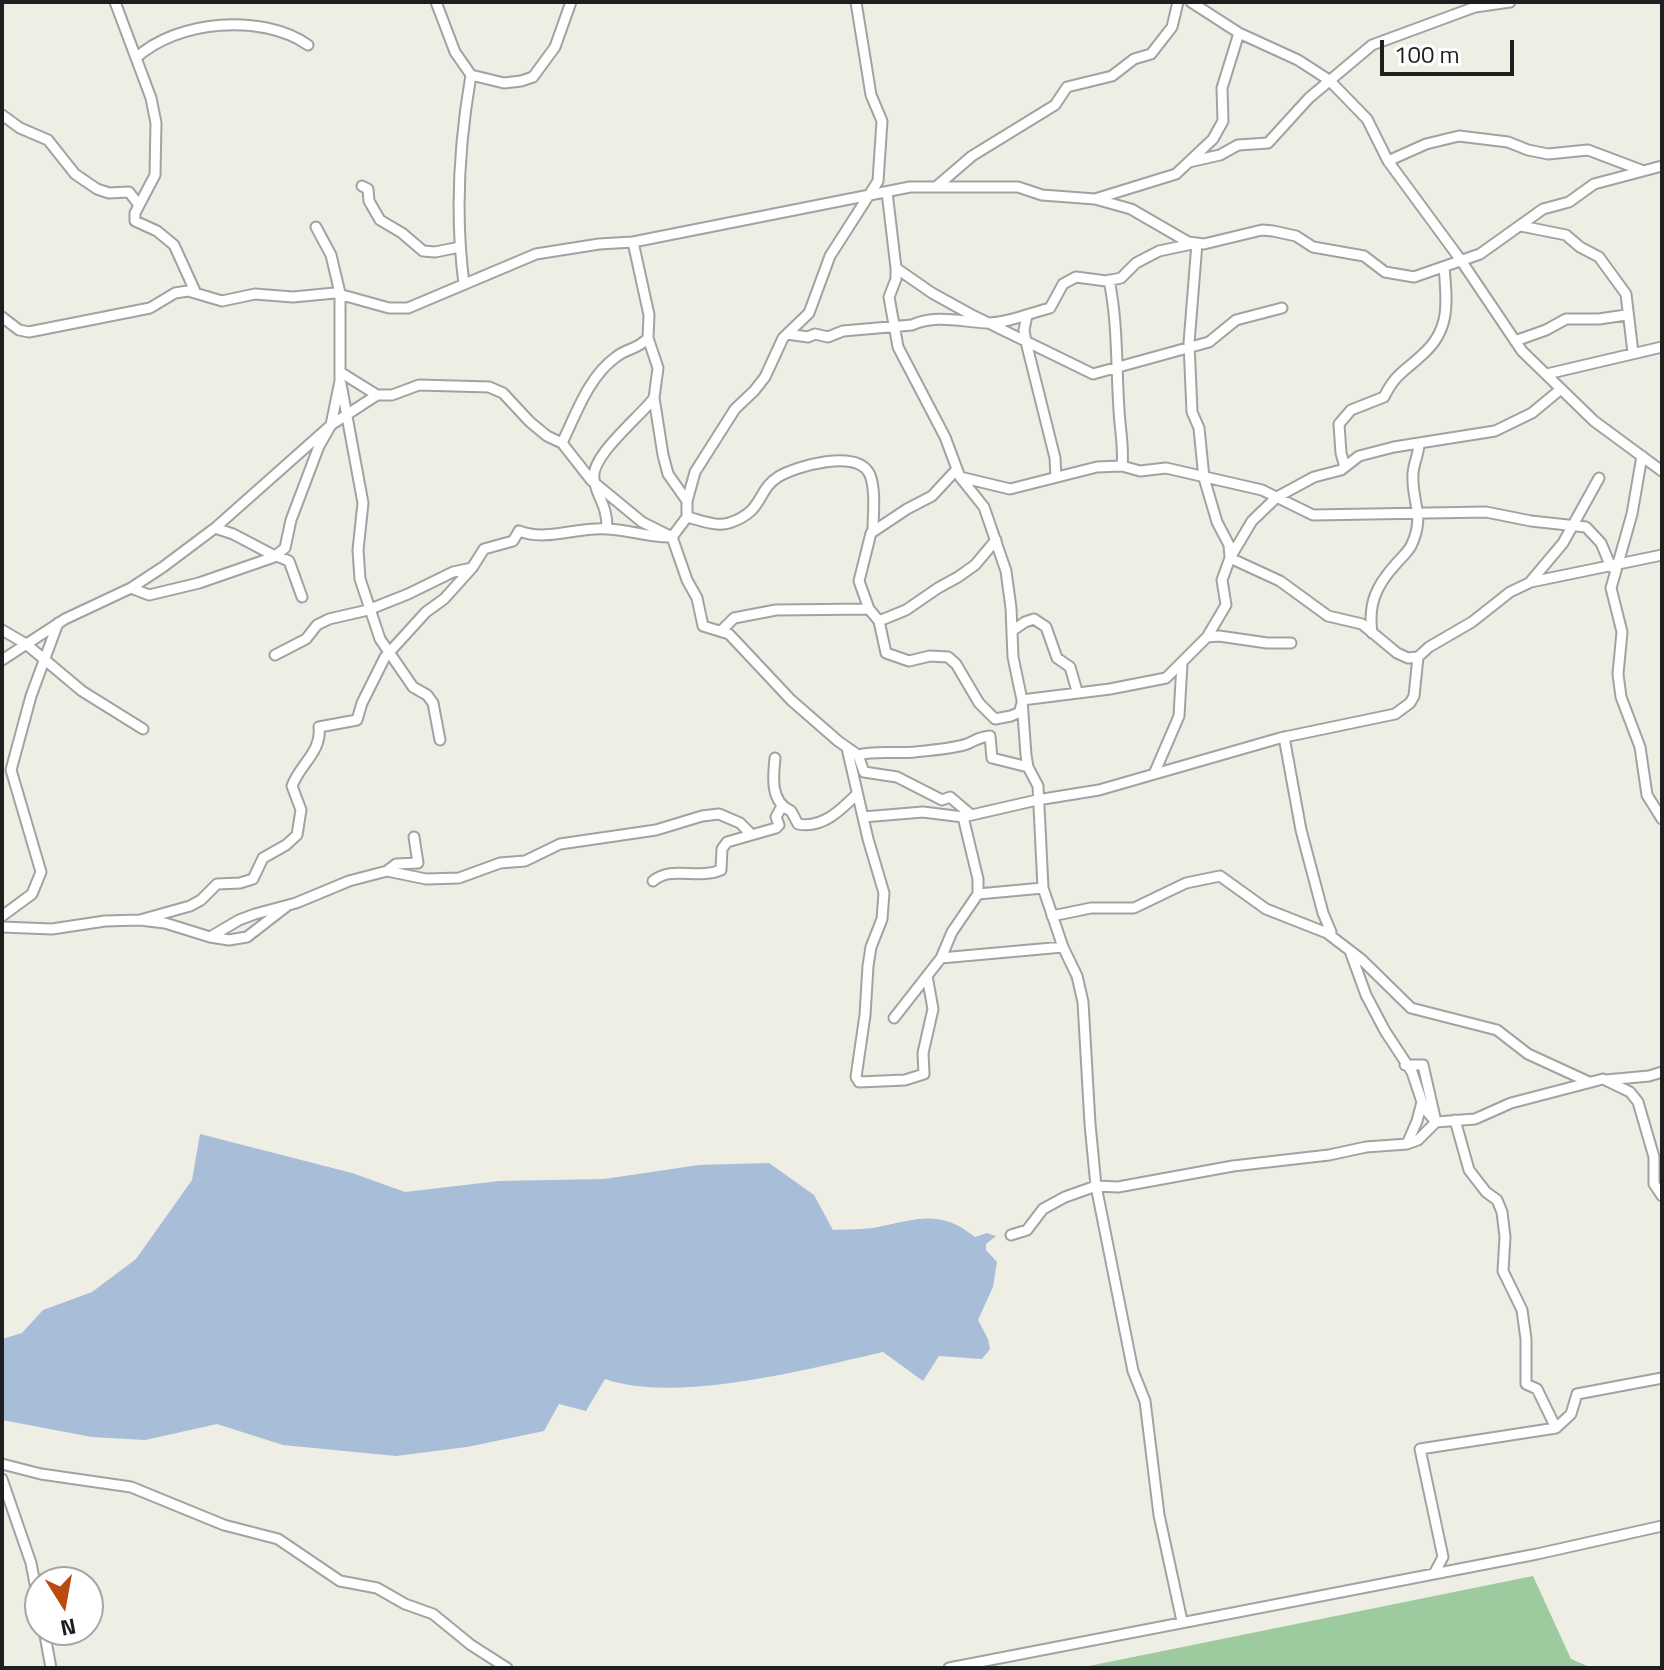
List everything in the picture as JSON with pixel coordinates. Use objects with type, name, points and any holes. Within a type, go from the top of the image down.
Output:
[{"type":"street","points":[[115,2],[151,98],[156,123],[156,168],[135,213],[136,223],[157,231],[174,245],[195,291]]},
{"type":"street","points":[[436,2],[455,52],[471,75],[459,171],[464,284]]},
{"type":"street","points":[[471,75],[510,83],[533,77],[555,47],[571,2]]},
{"type":"street","points":[[140,920],[190,906],[217,884],[253,879],[263,858],[294,839],[301,810],[292,786],[316,751],[319,727],[357,720],[362,703],[388,654],[426,612],[444,599],[472,568],[484,549],[513,541],[519,531],[531,536],[607,528],[657,538],[672,537],[687,517],[687,501],[695,472],[735,409],[765,377],[777,347],[809,313],[830,256],[879,177],[882,121],[871,95],[856,2]]},
{"type":"street","points":[[937,186],[972,156],[1055,105],[1067,87],[1112,76],[1134,59],[1151,54],[1172,27],[1178,2]]},
{"type":"street","points":[[1191,2],[1239,33],[1298,60],[1329,80],[1367,119],[1388,161],[1515,341],[1594,421],[1660,467]]},
{"type":"street","points":[[1189,162],[1220,155],[1238,145],[1268,143],[1360,52],[1475,7],[1510,2]]},
{"type":"street","points":[[136,58],[152,43],[178,34],[240,25],[264,26],[288,33],[308,45]]},
{"type":"street","points":[[1095,199],[1176,174],[1219,132],[1223,121],[1222,88],[1239,33]]},
{"type":"street","points":[[2,115],[20,128],[48,140],[79,178],[105,191],[129,192],[139,205]]},
{"type":"street","points":[[1388,161],[1426,144],[1459,136],[1508,142],[1548,154],[1588,150],[1644,171]]},
{"type":"street","points":[[2,317],[19,330],[29,332],[150,308],[175,293],[195,291],[222,301],[255,294],[293,297],[340,293],[408,308],[536,254],[575,246],[633,242],[870,193],[937,186],[1018,187],[1042,195],[1095,199],[1138,212],[1178,238],[1204,244],[1262,230],[1273,231],[1296,236],[1313,247],[1364,256],[1393,275],[1414,277],[1488,250],[1543,209],[1576,198],[1594,184],[1662,166]]},
{"type":"street","points":[[362,186],[368,189],[369,201],[380,220],[423,251],[460,247]]},
{"type":"street","points":[[887,192],[896,268],[896,279],[889,297],[898,347],[945,437],[958,473],[984,507],[1006,571],[1013,657],[1022,699],[1028,767],[1038,786],[1043,888],[1063,947],[1077,976],[1083,1002],[1096,1186],[1133,1371],[1145,1401],[1159,1515],[1182,1621]]},
{"type":"street","points":[[1521,226],[1566,235],[1599,257],[1626,294],[1626,315],[1633,353]]},
{"type":"street","points":[[131,588],[149,595],[199,583],[275,556],[285,548],[291,520],[307,476],[331,425],[340,376],[340,293],[331,255],[316,227]]},
{"type":"street","points":[[633,242],[649,315],[648,338],[658,368],[654,398],[668,474],[687,501]]},
{"type":"street","points":[[787,334],[828,337],[843,331],[912,325],[921,320],[954,319],[990,323],[1027,315],[1050,308],[1063,284],[1076,277],[1121,278],[1136,263],[1159,251],[1197,243]]},
{"type":"street","points":[[1197,243],[1190,348],[1192,412],[1199,428],[1204,478],[1217,522],[1229,545],[1230,558]]},
{"type":"street","points":[[1345,467],[1339,424],[1351,410],[1384,397],[1391,383],[1423,355],[1441,331],[1448,311],[1444,267]]},
{"type":"street","points":[[896,268],[932,293],[1093,374],[1209,342],[1236,320],[1282,308]]},
{"type":"street","points":[[1109,280],[1115,309],[1119,413],[1124,448],[1122,466]]},
{"type":"street","points":[[1027,315],[1024,330],[1026,342],[1055,458],[1056,477]]},
{"type":"street","points":[[1515,341],[1566,319],[1626,315]]},
{"type":"street","points":[[562,443],[591,385],[604,368],[617,355],[639,347],[648,338]]},
{"type":"street","points":[[1547,374],[1662,347]]},
{"type":"street","points":[[340,376],[377,395],[392,395],[419,385],[489,387],[503,393],[530,422],[562,443],[595,484],[642,522],[672,537],[687,580],[697,598],[703,626],[729,634],[781,690],[858,755],[864,772],[897,777],[942,800],[950,797],[966,816],[978,894],[952,932],[941,958],[894,1018]]},
{"type":"street","points":[[340,376],[363,503],[358,550],[360,579],[388,654],[413,687],[427,695],[433,703],[440,740]]},
{"type":"street","points":[[1022,699],[1104,690],[1161,680],[1171,675],[1207,637],[1226,605],[1222,580],[1230,558],[1252,521],[1277,497],[1314,477],[1345,467],[1359,456],[1495,431],[1532,413],[1561,389]]},
{"type":"street","points":[[2,660],[58,623],[131,588],[215,528],[331,425],[377,395]]},
{"type":"street","points":[[607,528],[605,504],[595,484],[594,471],[611,443],[654,398]]},
{"type":"street","points":[[1372,633],[1370,614],[1375,596],[1384,577],[1410,548],[1420,514],[1413,471],[1419,443]]},
{"type":"street","points":[[1642,456],[1632,514],[1613,566],[1611,595],[1622,636],[1618,685],[1624,710],[1640,747],[1647,795],[1662,819]]},
{"type":"street","points":[[687,517],[727,524],[751,513],[779,476],[822,462],[858,464],[870,475],[873,531],[859,581],[869,609],[879,621],[886,653],[909,661],[930,656],[948,657],[956,664],[979,703],[995,719],[1020,712],[1022,699]]},
{"type":"street","points":[[958,473],[1010,489],[1097,467],[1122,466],[1140,471],[1166,468],[1262,490],[1313,515],[1486,512],[1586,527],[1601,543],[1613,566]]},
{"type":"street","points":[[873,531],[932,496],[958,473]]},
{"type":"street","points":[[1531,582],[1563,543],[1599,478]]},
{"type":"street","points":[[215,528],[289,561],[302,597]]},
{"type":"street","points":[[879,621],[906,610],[958,577],[975,565],[996,540]]},
{"type":"street","points":[[1230,558],[1295,590],[1328,616],[1362,624],[1397,653],[1408,658],[1418,657],[1429,647],[1472,622],[1510,592],[1531,582],[1662,555]]},
{"type":"street","points":[[275,655],[306,639],[317,625],[329,619],[371,609],[453,572],[472,568]]},
{"type":"street","points":[[722,630],[734,618],[776,610],[869,609]]},
{"type":"street","points":[[1012,631],[1034,619],[1046,627],[1057,658],[1070,667],[1077,691]]},
{"type":"street","points":[[2,916],[32,894],[41,872],[11,770],[31,696],[58,623]]},
{"type":"street","points":[[2,630],[26,644],[82,691],[143,729]]},
{"type":"street","points":[[1207,637],[1216,635],[1267,643],[1291,643]]},
{"type":"street","points":[[863,817],[913,812],[966,816],[1099,790],[1284,737],[1395,714],[1414,696],[1418,657]]},
{"type":"street","points":[[1154,774],[1179,716],[1182,664]]},
{"type":"street","points":[[858,755],[879,751],[885,754],[914,752],[967,744],[975,737],[990,736],[992,758],[1028,767]]},
{"type":"street","points":[[1284,737],[1301,830],[1331,932]]},
{"type":"street","points":[[847,748],[884,893],[882,919],[868,966],[856,1077],[859,1082],[905,1080],[924,1074],[923,1053],[933,1009],[927,976]]},
{"type":"street","points":[[775,758],[773,782],[782,806],[791,811],[798,824],[825,821],[857,794]]},
{"type":"street","points":[[653,881],[668,873],[706,874],[721,870],[722,849],[727,842],[778,827],[776,817],[782,806]]},
{"type":"street","points":[[387,871],[426,879],[459,878],[500,863],[525,861],[560,844],[656,830],[719,814],[740,823],[751,834]]},
{"type":"street","points":[[210,937],[239,920],[287,906],[349,881],[387,871],[396,864],[418,863],[414,837]]},
{"type":"street","points":[[1052,916],[1091,908],[1134,908],[1186,883],[1220,876],[1259,905],[1327,933],[1348,948],[1411,1008],[1497,1030],[1524,1051],[1589,1082]]},
{"type":"street","points":[[978,894],[1043,888]]},
{"type":"street","points":[[2,927],[52,929],[105,921],[140,920],[165,923],[229,940],[247,937],[287,906]]},
{"type":"street","points":[[941,958],[1063,947]]},
{"type":"street","points":[[1348,948],[1366,995],[1405,1060],[1405,1065],[1412,1072],[1427,1113],[1436,1122]]},
{"type":"street","points":[[1405,1065],[1423,1065],[1436,1122]]},
{"type":"street","points":[[1011,1235],[1027,1230],[1043,1209],[1096,1186],[1118,1187],[1233,1166],[1407,1144],[1418,1140],[1436,1122],[1483,1116],[1511,1103],[1570,1090],[1589,1082],[1662,1072]]},
{"type":"street","points":[[1606,1080],[1630,1092],[1638,1102],[1654,1157],[1654,1184],[1662,1196]]},
{"type":"street","points":[[1407,1144],[1415,1129],[1422,1102]]},
{"type":"street","points":[[1455,1120],[1469,1170],[1486,1192],[1497,1200],[1502,1212],[1505,1237],[1503,1271],[1522,1310],[1526,1339],[1526,1384],[1537,1389],[1556,1428]]},
{"type":"street","points":[[1435,1572],[1443,1557],[1420,1449],[1556,1428],[1571,1414],[1577,1394],[1662,1378]]},
{"type":"street","points":[[2,1464],[41,1474],[131,1487],[224,1525],[278,1539],[340,1581],[377,1588],[405,1604],[433,1614],[471,1645],[507,1668]]},
{"type":"street","points":[[2,1479],[32,1566]]},
{"type":"street","points":[[949,1668],[1537,1554],[1662,1526]]},
{"type":"street","points":[[47,1646],[51,1668]]},
{"type":"green space","points":[[1533,1576],[1571,1659],[1592,1668],[1079,1668]]},
{"type":"water","points":[[200,1134],[352,1173],[405,1192],[499,1181],[604,1179],[699,1165],[769,1163],[814,1195],[833,1230],[873,1228],[928,1218],[951,1222],[975,1237],[987,1233],[996,1236],[986,1244],[986,1250],[997,1262],[993,1287],[978,1320],[990,1349],[982,1359],[939,1356],[923,1381],[883,1352],[781,1375],[705,1386],[635,1386],[605,1379],[586,1411],[559,1404],[544,1431],[467,1447],[396,1456],[283,1445],[217,1424],[145,1440],[92,1437],[2,1420],[2,1339],[22,1333],[43,1310],[92,1292],[136,1259],[192,1180]]}]
